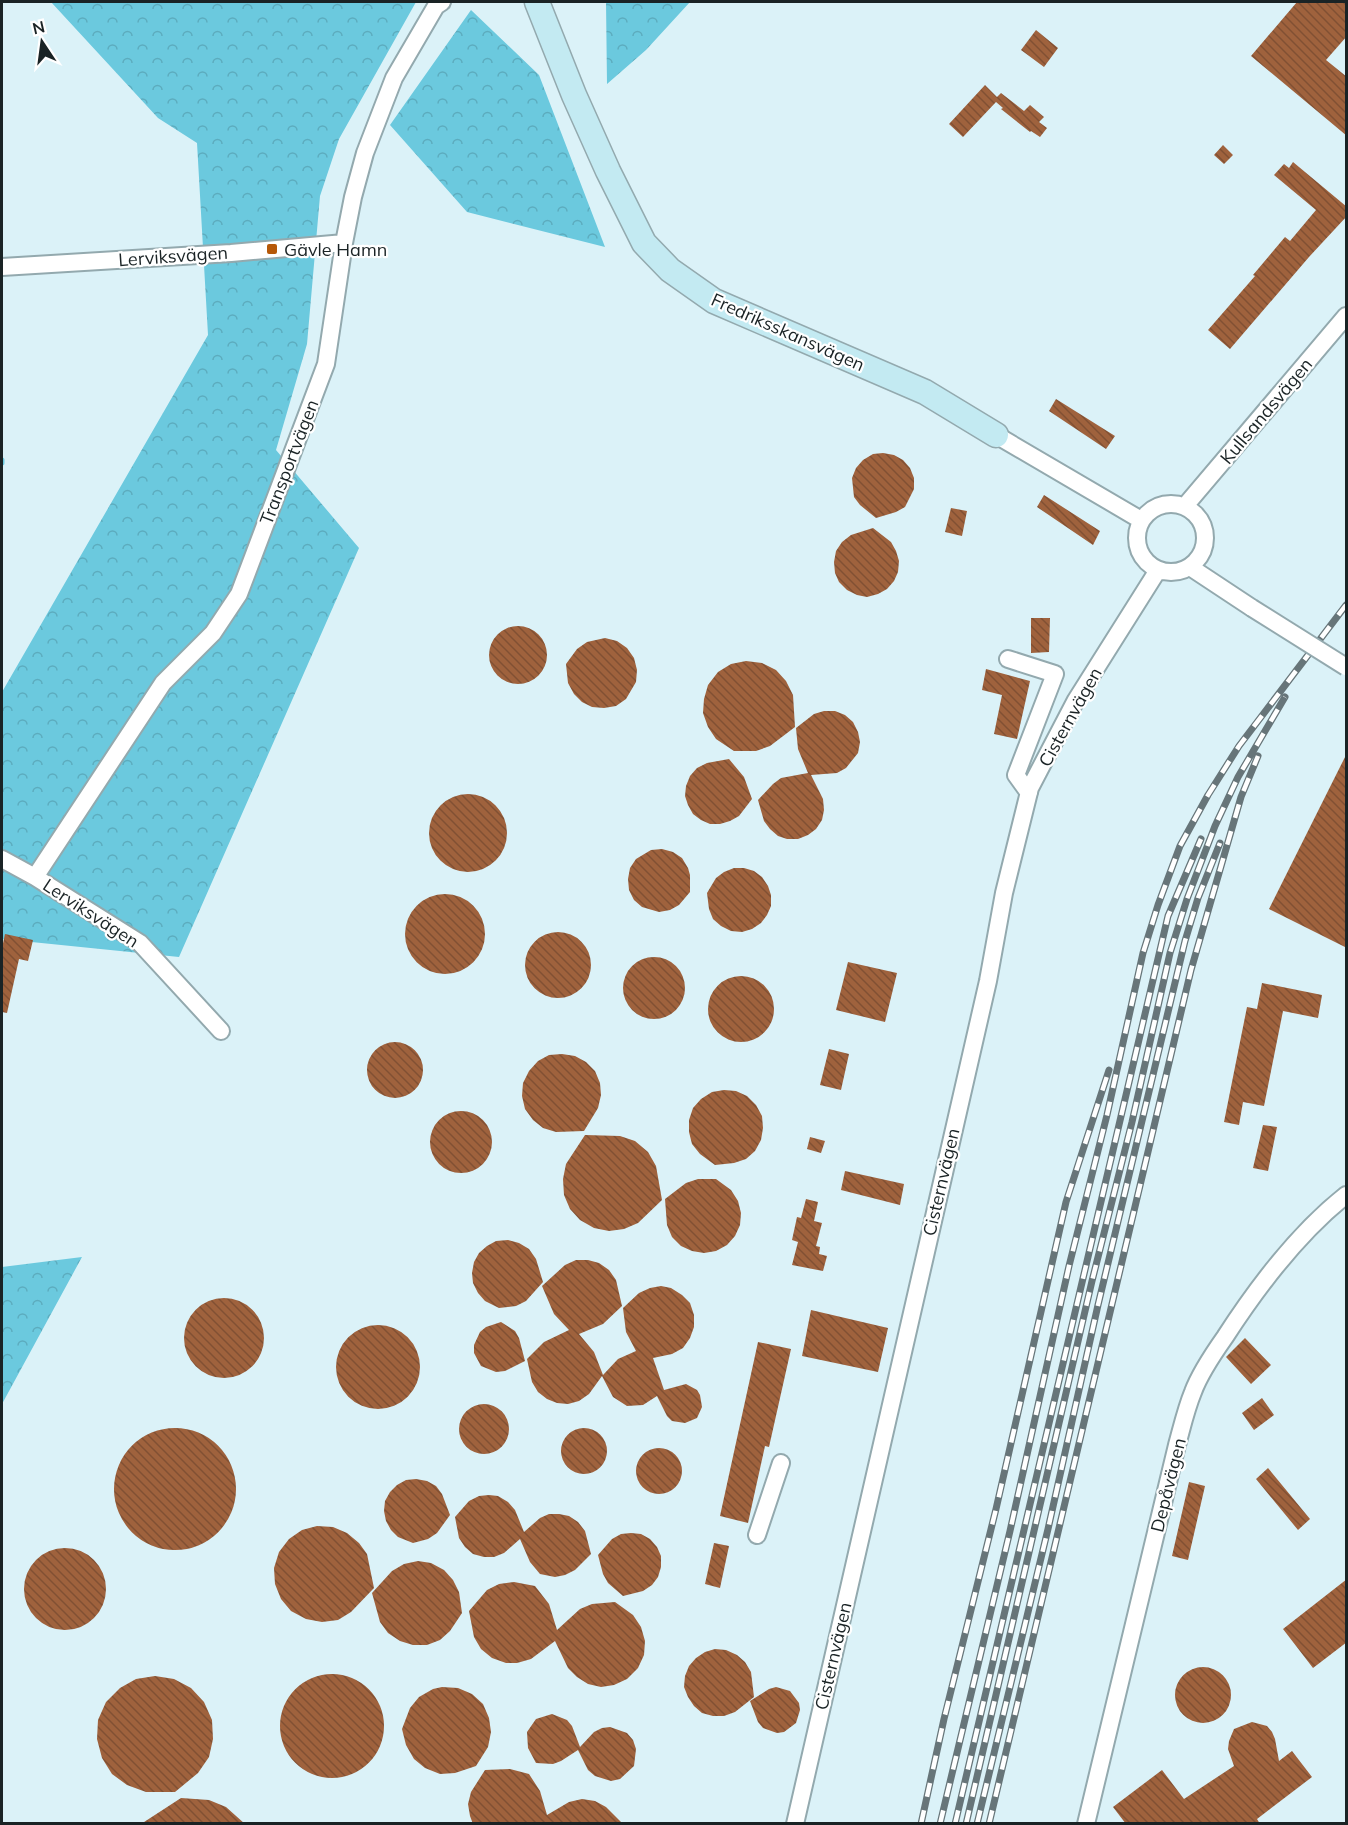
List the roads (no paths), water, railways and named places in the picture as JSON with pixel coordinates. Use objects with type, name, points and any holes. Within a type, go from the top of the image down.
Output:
[{"type":"main road","name":"Fredriksskansvägen","points":[[537,2],[574,95],[608,171],[644,243],[670,270],[714,301],[925,392],[996,435]]},
{"type":"street","name":"Transportvägen","points":[[35,877],[163,683],[213,633],[239,594],[326,364],[344,243],[365,153],[394,78],[436,6],[442,2]]},
{"type":"street","name":"Lerviksvägen","points":[[2,267],[231,253],[344,243]]},
{"type":"street","name":"Kullsandsvägen","points":[[1185,506],[1347,316]]},
{"type":"street","name":"Fredriksskansvägen","points":[[996,435],[1141,520]]},
{"type":"street","points":[[1176,503],[1185,506],[1201,520],[1206,540],[1203,550],[1198,560],[1190,567],[1180,571],[1158,570],[1148,564],[1140,554],[1137,531],[1141,520],[1156,507],[1176,503]]},
{"type":"street","points":[[1190,567],[1347,667]]},
{"type":"street","name":"Cisternvägen","points":[[795,1824],[988,981],[1004,893],[1029,793],[1076,700],[1158,570]]},
{"type":"street","points":[[1008,658],[1056,674],[1016,775],[1029,793]]},
{"type":"street","name":"Lerviksvägen","points":[[2,859],[140,943],[221,1031]]},
{"type":"street","name":"Depåvägen","points":[[1086,1824],[1177,1445],[1193,1392],[1215,1351],[1250,1298],[1329,1209],[1347,1196]]},
{"type":"street","points":[[757,1534],[781,1463]]},
{"type":"railway","points":[[940,1824],[1143,953],[1158,905],[1180,846],[1208,795],[1239,746],[1346,605]]},
{"type":"railway","points":[[966,1824],[1170,953],[1187,899],[1215,826],[1238,777],[1285,697]]},
{"type":"railway","points":[[989,1824],[1191,970],[1241,797],[1258,756]]},
{"type":"railway","points":[[955,1824],[1168,916],[1201,839]]},
{"type":"railway","points":[[977,1824],[1185,941],[1198,898],[1220,843]]},
{"type":"railway","points":[[921,1824],[1066,1202],[1109,1070]]},
{"type":"place","name":"Gävle Hamn","points":[[272,249]]}]
